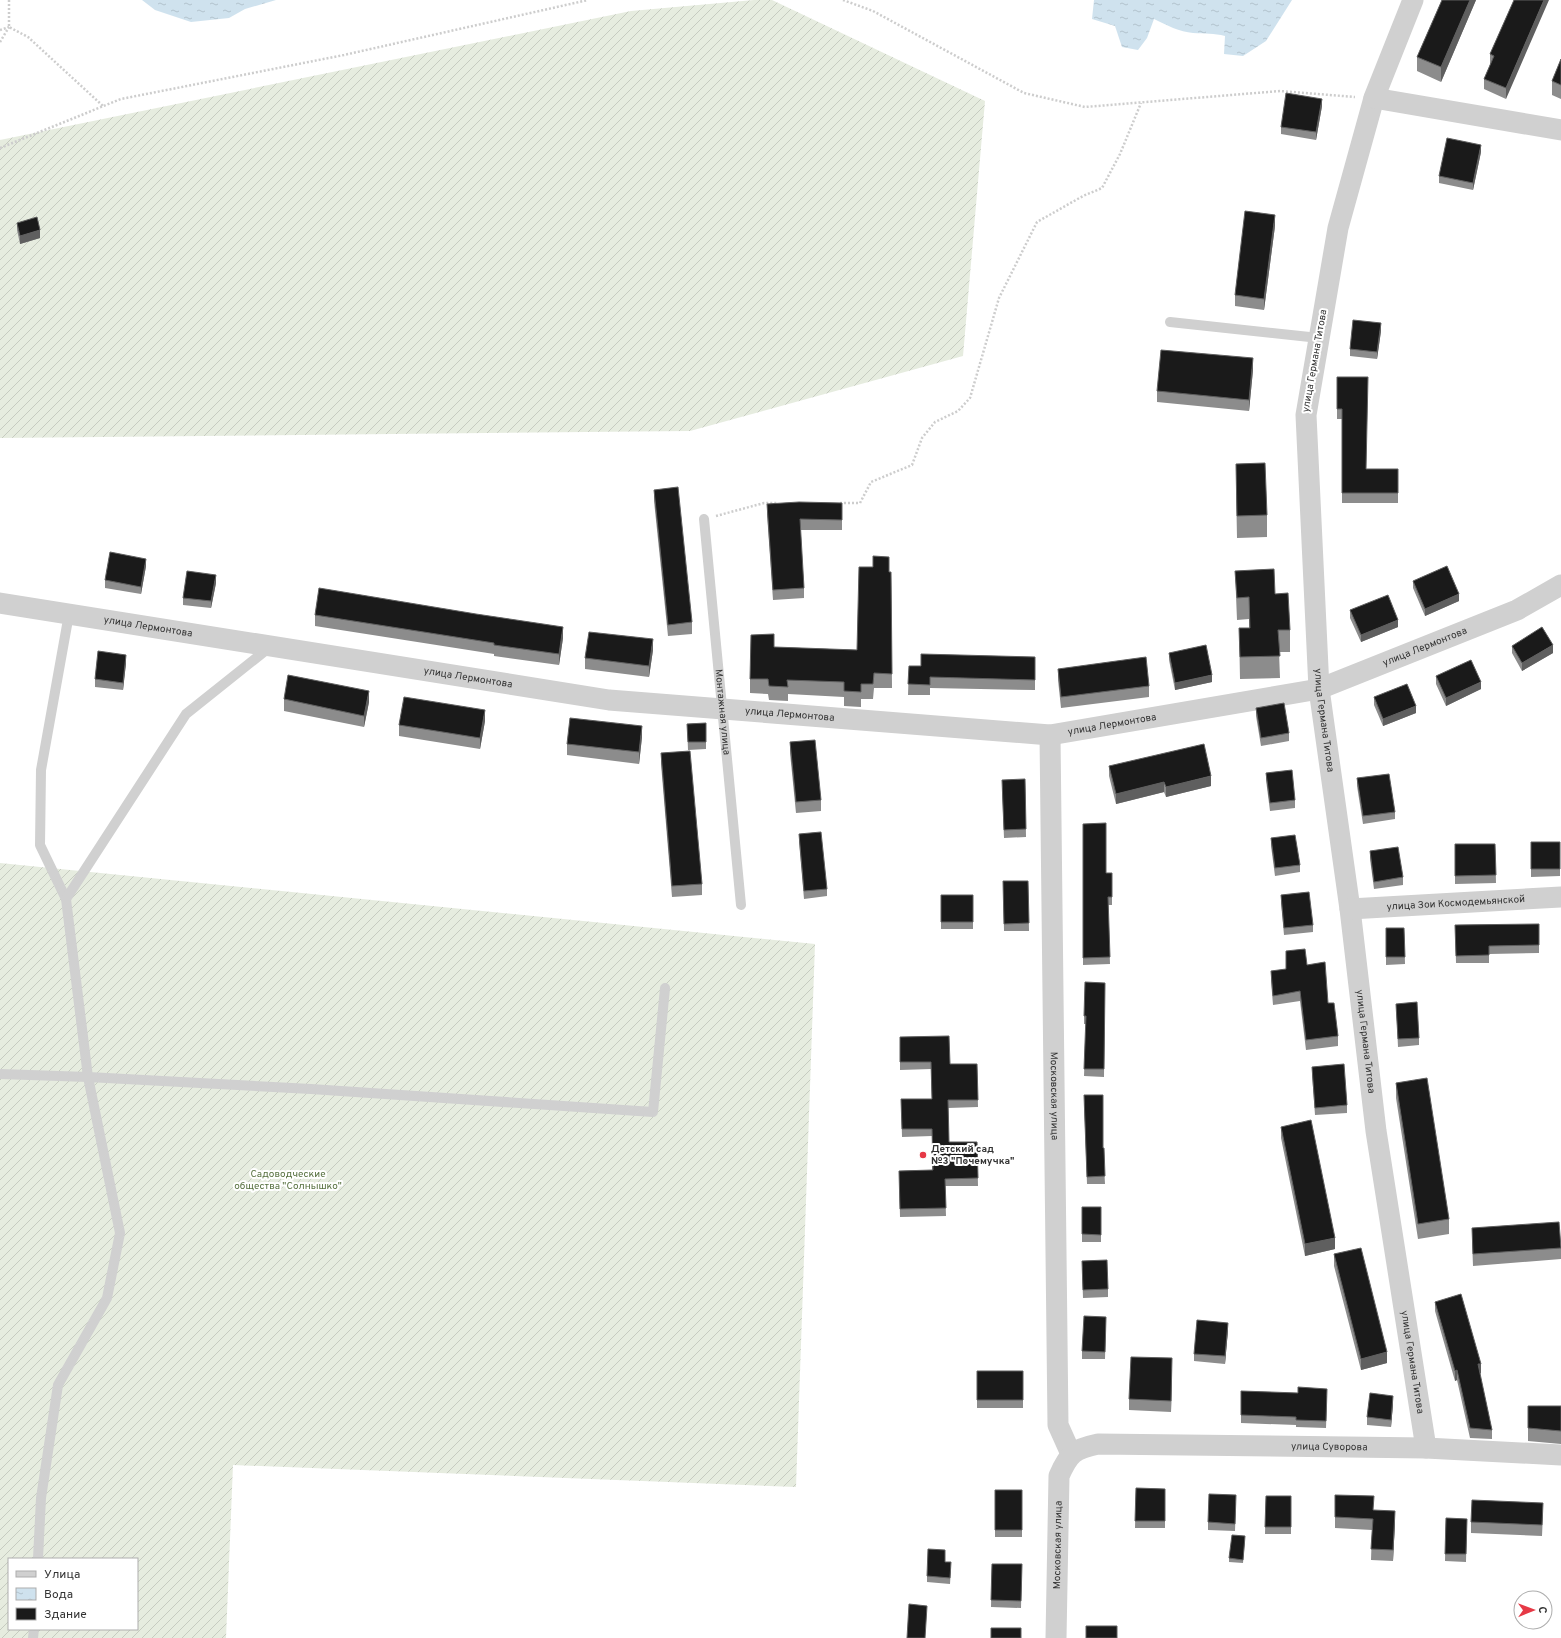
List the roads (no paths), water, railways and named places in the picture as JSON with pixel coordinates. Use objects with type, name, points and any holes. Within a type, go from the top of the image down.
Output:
[{"type":"street","name":"улица Германа Титова","points":[[1408,4],[1374,98],[1338,228],[1306,415],[1319,689],[1350,909],[1376,1131],[1426,1448]]},
{"type":"street","points":[[1374,98],[1561,130]]},
{"type":"street","name":"улица Лермонтова","points":[[0,603],[609,700],[1050,735],[1319,689],[1517,610],[1561,586]]},
{"type":"street","name":"Московская улица","points":[[1050,735],[1058,1425],[1071,1454],[1059,1476],[1056,1638]]},
{"type":"street","name":"улица Зои Космодемьянской","points":[[1350,909],[1561,897]]},
{"type":"street","name":"улица Суворова","points":[[1071,1454],[1080,1448],[1098,1444],[1426,1448],[1561,1455]]},
{"type":"lane","points":[[1170,322],[1319,338]]},
{"type":"lane","name":"Монтажная улица","points":[[704,519],[741,904]]},
{"type":"lane","points":[[38,1558],[41,1498],[58,1384],[107,1298],[120,1233],[88,1077],[66,899],[40,845],[41,778],[69,614]]},
{"type":"lane","points":[[66,899],[186,714],[271,646]]},
{"type":"lane","points":[[0,1074],[311,1088],[653,1112],[665,988]]},
{"type":"water","points":[[142,0],[276,0],[245,9],[229,18],[191,22],[155,10]]},
{"type":"water","points":[[1094,0],[1292,0],[1266,41],[1243,56],[1224,54],[1225,36],[1183,31],[1154,19],[1147,38],[1138,50],[1122,47],[1115,26],[1092,19]]},
{"type":"place","name":"Детский сад №3 \"Почемучка\"","points":[[923,1155]]},
{"type":"park label","name":"Садоводческие общества \"Солнышко\"","points":[[288,1180]]}]
